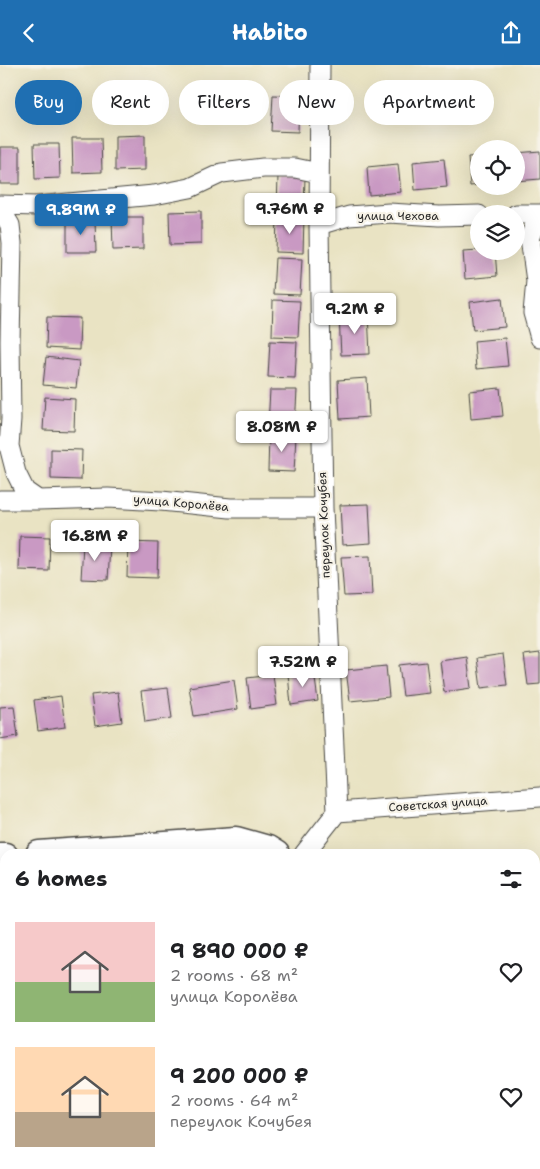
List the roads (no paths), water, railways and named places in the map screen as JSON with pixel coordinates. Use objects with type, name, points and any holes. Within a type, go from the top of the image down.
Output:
[{"type":"main road","points":[[109,849],[236,840],[268,849]]},
{"type":"street","name":"переулок Кочубея","points":[[320,65],[319,225],[323,508],[337,812]]},
{"type":"street","points":[[38,501],[25,491],[16,473],[9,446],[12,243],[10,225],[0,206],[37,206],[154,195],[190,188],[222,173],[263,168],[295,168],[319,173]]},
{"type":"street","name":"улица Чехова","points":[[319,225],[357,215],[389,213],[439,216],[470,215]]},
{"type":"street","points":[[525,214],[539,214],[530,238],[536,281],[533,313],[540,338]]},
{"type":"street","name":"улица Королёва","points":[[0,500],[38,501],[108,498],[230,507],[323,508]]},
{"type":"street","name":"Советская улица","points":[[337,812],[540,797]]},
{"type":"street","points":[[308,849],[337,812]]}]
